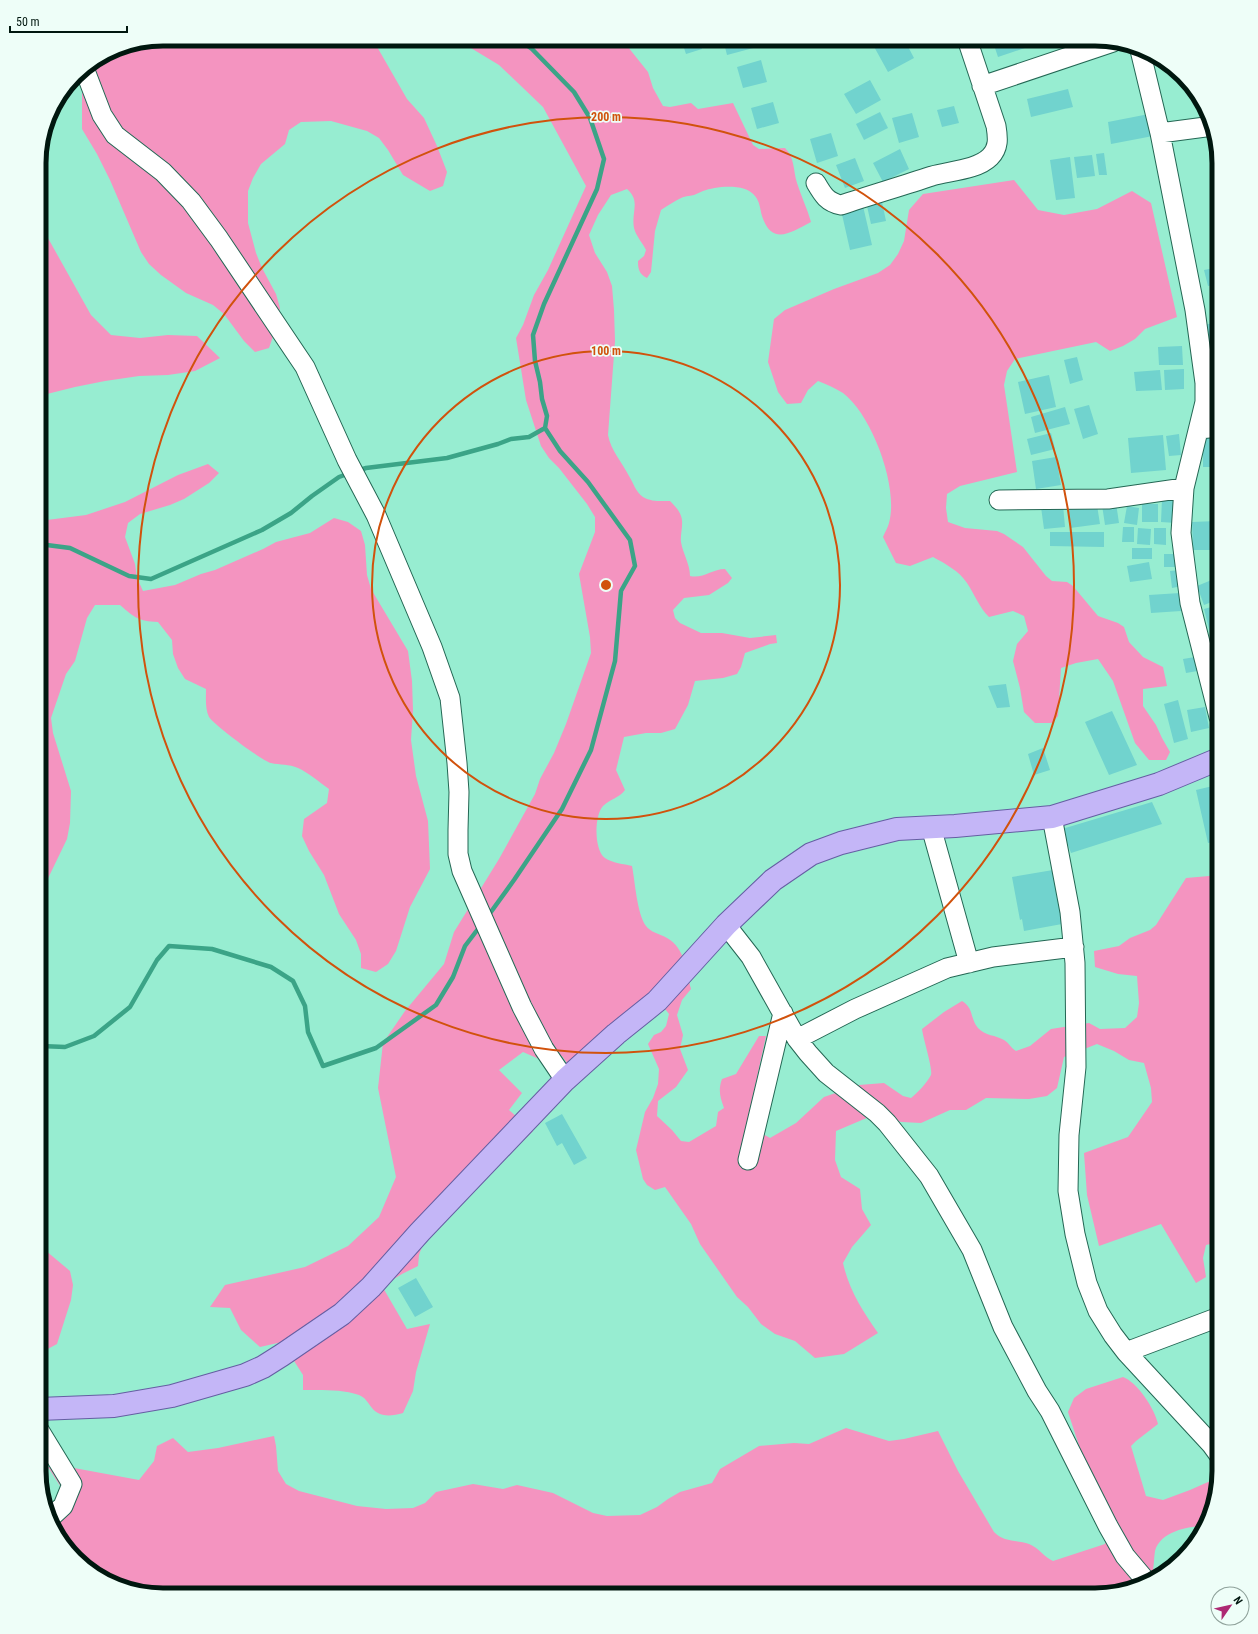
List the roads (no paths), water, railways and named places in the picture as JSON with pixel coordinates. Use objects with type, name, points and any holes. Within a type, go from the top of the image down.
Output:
[{"type":"main road","points":[[46,1409],[114,1406],[172,1396],[245,1375],[263,1367],[342,1314],[371,1287],[420,1232],[564,1080],[616,1034],[657,1001],[726,925],[773,880],[812,854],[840,843],[897,828],[931,827],[1052,817],[1159,784],[1212,762]]},
{"type":"street","points":[[816,183],[824,197],[832,203],[841,205],[934,176],[982,163],[995,150],[998,140],[996,126],[969,46]]},
{"type":"street","points":[[982,86],[1101,46]]},
{"type":"street","points":[[1141,56],[1160,133],[1195,310],[1205,383],[1205,402],[1184,488],[1181,532],[1190,603],[1212,689]]},
{"type":"street","points":[[87,75],[102,115],[115,135],[163,172],[191,201],[219,239],[305,367],[347,460],[376,515],[432,647],[450,698],[458,763],[460,792],[458,854],[462,871],[522,1007],[544,1049],[564,1080]]},
{"type":"street","points":[[1160,133],[1206,127]]},
{"type":"street","points":[[1199,429],[1212,428]]},
{"type":"street","points":[[999,500],[1108,499],[1184,488]]},
{"type":"street","points":[[1052,817],[1070,912],[1074,947],[1076,1067],[1068,1142],[1068,1191],[1075,1234],[1087,1282],[1098,1311],[1112,1335],[1212,1445]]},
{"type":"street","points":[[931,827],[968,963]]},
{"type":"street","points":[[726,925],[751,957],[797,1039],[826,1073],[887,1123],[929,1176],[972,1250],[1004,1327],[1037,1391],[1050,1411],[1108,1526],[1125,1556],[1143,1577]]},
{"type":"street","points":[[797,1039],[855,1009],[947,968],[993,957],[1074,947]]},
{"type":"street","points":[[748,1160],[783,1013]]},
{"type":"street","points":[[1126,1352],[1212,1320]]},
{"type":"street","points":[[46,1441],[72,1484],[69,1488],[63,1506],[54,1514]]},
{"type":"waterway","points":[[488,916],[562,809],[591,750],[615,661],[621,591],[635,566],[630,540],[588,482],[560,451],[545,428],[547,416],[542,399],[535,361],[533,335],[544,304],[597,189],[604,159],[590,118],[574,92],[528,46]]},
{"type":"waterway","points":[[357,471],[366,468],[447,458],[511,439],[529,437],[545,428]]},
{"type":"waterway","points":[[46,545],[70,548],[129,576],[151,579],[262,530],[291,513],[339,477],[350,473]]},
{"type":"waterway","points":[[46,1046],[65,1047],[94,1036],[130,1007],[157,960],[169,946],[212,949],[271,967],[293,981],[305,1006],[308,1032],[323,1066],[376,1048],[436,1005],[453,977],[465,946],[481,925]]}]
